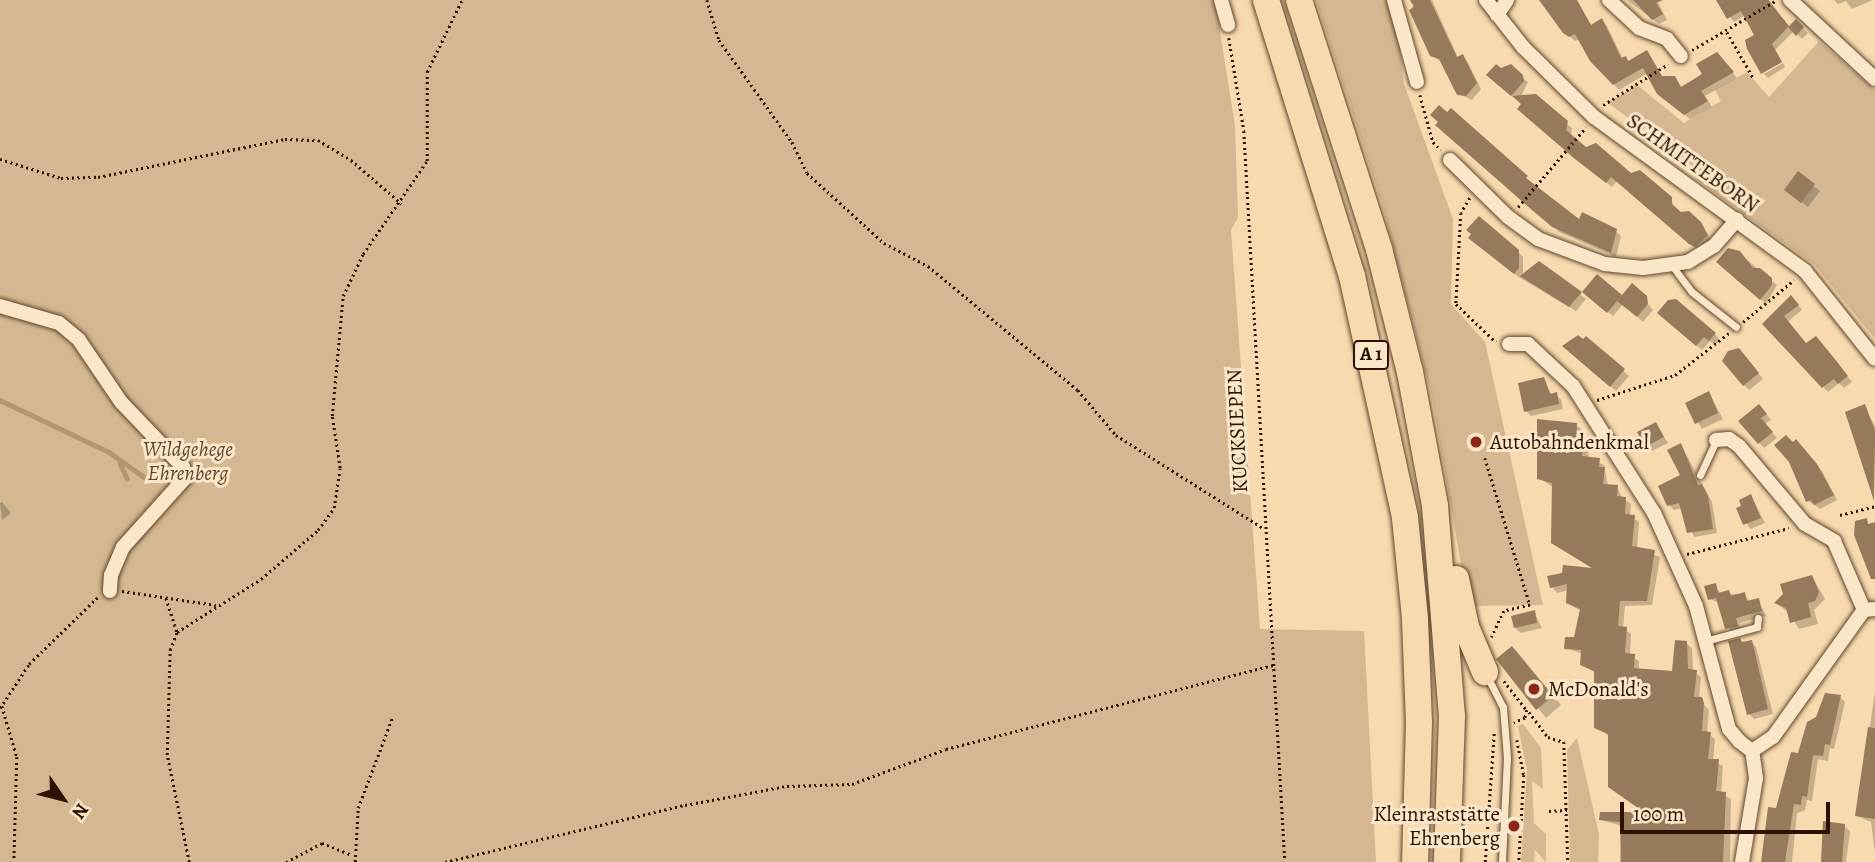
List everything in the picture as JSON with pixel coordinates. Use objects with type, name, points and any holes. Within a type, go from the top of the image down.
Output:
[{"type":"highway","name":"A 1","points":[[1265,0],[1352,276],[1405,518],[1418,709],[1415,862]]},
{"type":"highway","name":"A 1","points":[[1299,0],[1382,261],[1410,372],[1435,506],[1452,716],[1447,862]]},
{"type":"highway","points":[[1435,506],[1466,627],[1492,673]]},
{"type":"street","points":[[1221,0],[1227,25]]},
{"type":"street","points":[[1394,0],[1417,82]]},
{"type":"street","name":"SCHMITTEBORN","points":[[1486,0],[1551,78],[1594,117],[1805,271],[1875,359]]},
{"type":"street","points":[[1497,15],[1507,0]]},
{"type":"street","points":[[1609,0],[1639,27],[1667,39],[1675,60]]},
{"type":"street","points":[[1790,0],[1875,79]]},
{"type":"street","points":[[1450,160],[1508,217],[1568,254],[1605,264],[1673,267],[1701,256],[1737,220]]},
{"type":"street","points":[[0,306],[59,323],[79,340],[121,402],[183,467],[184,478],[123,547],[111,575],[110,591]]},
{"type":"street","points":[[1509,344],[1528,344],[1555,366],[1586,404],[1677,556],[1705,641],[1729,729],[1752,751],[1756,778],[1742,862]]},
{"type":"street","points":[[1716,440],[1729,439],[1739,446],[1805,524],[1834,541],[1869,609],[1773,737],[1752,751]]},
{"type":"lane","points":[[1673,267],[1692,292],[1736,327]]},
{"type":"lane","points":[[1700,475],[1716,440]]},
{"type":"lane","points":[[1705,641],[1757,627],[1758,618]]},
{"type":"lane","points":[[1492,673],[1503,708],[1507,758],[1502,862]]},
{"type":"path","points":[[177,632],[261,579],[318,530],[334,508],[340,468],[332,416],[343,296],[363,254],[402,204],[427,161],[427,72],[462,0]]},
{"type":"path","points":[[707,0],[719,40],[792,142],[807,173],[884,243],[928,266],[1078,390],[1116,435],[1263,528]]},
{"type":"path","points":[[1703,44],[1777,0]]},
{"type":"path","name":"KUCKSIEPEN","points":[[1227,25],[1244,131],[1263,528],[1285,862]]},
{"type":"path","points":[[1726,31],[1753,77]]},
{"type":"path","points":[[1606,100],[1675,60]]},
{"type":"path","points":[[1417,82],[1433,142],[1450,160]]},
{"type":"path","points":[[1508,217],[1579,137]]},
{"type":"path","points":[[0,159],[61,178],[98,177],[285,139],[318,140],[351,160],[402,204]]},
{"type":"path","points":[[1480,188],[1461,213],[1456,304],[1489,338],[1509,344]]},
{"type":"path","points":[[1586,404],[1675,375],[1805,271]]},
{"type":"path","points":[[1485,458],[1530,605],[1504,611],[1491,640]]},
{"type":"path","points":[[1840,515],[1875,506]]},
{"type":"path","points":[[1677,556],[1805,524]]},
{"type":"path","points":[[14,862],[18,757],[1,707],[29,664],[84,608],[110,591],[216,605]]},
{"type":"path","points":[[166,598],[177,632],[169,662],[167,755],[190,862]]},
{"type":"path","points":[[446,862],[723,798],[787,786],[852,784],[946,749],[1274,665]]},
{"type":"path","points":[[1492,673],[1527,710]]},
{"type":"path","points":[[1522,700],[1548,737],[1564,743],[1568,862]]},
{"type":"path","points":[[1519,862],[1524,775],[1514,723],[1525,718],[1527,710]]},
{"type":"path","points":[[355,862],[353,855],[358,808],[393,716]]},
{"type":"path","points":[[1485,862],[1494,730]]},
{"type":"path","points":[[1549,811],[1567,810]]},
{"type":"path","points":[[286,862],[322,843],[353,855]]},
{"type":"green space","name":"Wildgehege Ehrenberg","points":[[0,0],[1215,0],[1235,126],[1238,218],[1231,230],[1260,629],[1364,631],[1376,862],[0,862]]},
{"type":"green space","points":[[1316,0],[1388,0],[1398,33],[1404,84],[1453,219],[1451,304],[1485,342],[1543,605],[1475,606],[1461,564],[1432,397],[1383,207]]},
{"type":"green space","points":[[1819,41],[1875,90],[1875,339],[1814,264],[1694,178],[1689,163],[1608,103],[1637,85],[1684,123],[1721,101],[1715,90],[1747,72],[1769,97]]},
{"type":"green space","points":[[1523,724],[1541,748],[1543,789],[1532,781],[1534,823],[1546,834],[1546,862],[1535,850],[1534,862],[1521,862],[1527,771],[1518,726]]},
{"type":"green space","points":[[1577,738],[1599,834],[1598,862],[1570,862],[1567,750]]},
{"type":"building","points":[[1410,0],[1430,0],[1457,57],[1463,54],[1477,83],[1466,96],[1457,95],[1439,59],[1430,56],[1409,10],[1414,7]]},
{"type":"building","points":[[1539,0],[1577,0],[1591,25],[1602,18],[1621,58],[1626,56],[1628,61],[1647,50],[1662,76],[1675,76],[1681,87],[1702,74],[1696,64],[1717,52],[1734,72],[1701,91],[1708,101],[1684,115],[1657,94],[1643,68],[1613,85],[1590,61],[1575,34],[1569,37],[1563,33]]},
{"type":"building","points":[[1633,0],[1663,0],[1656,3],[1663,14],[1652,20]]},
{"type":"building","points":[[1716,0],[1768,0],[1789,26],[1796,19],[1804,27],[1796,36],[1788,27],[1772,44],[1782,62],[1761,74],[1747,49],[1745,40],[1754,35],[1741,11],[1727,19]]},
{"type":"building","points":[[1496,64],[1501,68],[1511,64],[1523,75],[1524,81],[1511,96],[1486,75]]},
{"type":"building","points":[[1536,94],[1568,121],[1566,130],[1586,147],[1596,143],[1631,173],[1640,170],[1672,197],[1672,204],[1681,212],[1689,211],[1701,222],[1708,235],[1695,247],[1689,244],[1611,177],[1606,183],[1575,159],[1517,109],[1521,104],[1512,96]]},
{"type":"building","points":[[1439,105],[1447,112],[1451,108],[1528,176],[1526,178],[1579,219],[1582,212],[1617,229],[1611,253],[1552,227],[1532,210],[1435,125],[1438,122],[1430,115]]},
{"type":"building","points":[[1798,171],[1815,184],[1801,203],[1784,190]]},
{"type":"building","points":[[1479,216],[1519,250],[1519,268],[1514,274],[1468,238],[1471,234],[1466,230]]},
{"type":"building","points":[[1728,248],[1740,251],[1753,268],[1760,268],[1772,278],[1772,285],[1760,300],[1716,262]]},
{"type":"building","points":[[1539,261],[1582,292],[1569,307],[1520,276]]},
{"type":"building","points":[[1597,274],[1622,295],[1607,313],[1582,292]]},
{"type":"building","points":[[1632,283],[1647,296],[1648,304],[1637,317],[1617,301]]},
{"type":"building","points":[[1791,295],[1799,305],[1784,316],[1806,343],[1816,336],[1834,358],[1848,376],[1838,384],[1834,379],[1822,388],[1762,324]]},
{"type":"building","points":[[1676,299],[1716,333],[1709,341],[1704,337],[1696,346],[1657,313],[1668,300]]},
{"type":"building","points":[[1578,335],[1583,339],[1586,336],[1625,369],[1610,387],[1562,346]]},
{"type":"building","points":[[1739,348],[1759,373],[1743,386],[1722,361],[1728,351]]},
{"type":"building","points":[[1544,377],[1550,394],[1557,392],[1559,404],[1524,412],[1518,383]]},
{"type":"building","points":[[1709,391],[1718,413],[1695,424],[1685,403]]},
{"type":"building","points":[[1759,404],[1767,414],[1761,418],[1773,432],[1758,444],[1738,421]]},
{"type":"building","points":[[1865,404],[1875,431],[1874,501],[1845,412]]},
{"type":"building","points":[[1537,419],[1577,423],[1576,438],[1584,439],[1582,456],[1600,458],[1599,467],[1605,467],[1603,484],[1618,485],[1617,496],[1626,497],[1625,514],[1635,515],[1632,546],[1655,550],[1647,601],[1620,601],[1618,626],[1627,627],[1625,653],[1635,654],[1634,668],[1672,671],[1675,640],[1687,641],[1688,669],[1697,670],[1694,697],[1702,697],[1704,703],[1702,731],[1711,732],[1708,759],[1719,759],[1716,791],[1726,792],[1723,862],[1621,862],[1620,822],[1599,820],[1600,812],[1644,812],[1608,787],[1608,734],[1594,728],[1594,671],[1580,665],[1581,650],[1564,649],[1565,637],[1574,637],[1580,609],[1566,603],[1567,584],[1550,588],[1547,576],[1562,573],[1563,565],[1592,568],[1551,543],[1552,483],[1537,479]]},
{"type":"building","points":[[1656,422],[1664,437],[1645,447],[1637,432]]},
{"type":"building","points":[[1786,435],[1793,442],[1796,439],[1817,464],[1834,495],[1814,505],[1811,500],[1806,502],[1789,462],[1774,445]]},
{"type":"building","points":[[1681,443],[1698,485],[1702,484],[1708,496],[1713,529],[1687,533],[1679,503],[1667,506],[1658,486],[1680,475],[1667,450]]},
{"type":"building","points":[[1751,494],[1761,518],[1743,525],[1736,508],[1741,506],[1739,500]]},
{"type":"building","points":[[1867,518],[1868,524],[1875,522],[1875,579],[1871,579],[1854,535],[1855,521]]},
{"type":"building","points":[[1812,575],[1819,592],[1815,601],[1808,603],[1811,617],[1790,623],[1786,608],[1774,603],[1783,594],[1780,584]]},
{"type":"building","points":[[1716,583],[1718,593],[1729,590],[1731,596],[1745,592],[1747,601],[1759,598],[1762,611],[1736,618],[1738,626],[1725,629],[1716,598],[1708,600],[1704,586]]},
{"type":"building","points":[[1535,610],[1537,623],[1514,628],[1511,616]]},
{"type":"building","points":[[1740,638],[1742,642],[1752,640],[1768,709],[1747,715],[1728,641]]},
{"type":"building","points":[[1512,646],[1553,696],[1536,710],[1496,659]]},
{"type":"building","points":[[1825,693],[1841,695],[1830,745],[1825,744],[1823,756],[1813,755],[1807,797],[1802,796],[1801,805],[1794,804],[1785,862],[1761,862],[1768,807],[1776,808],[1791,752],[1798,753],[1807,722],[1816,717]]},
{"type":"building","points":[[1868,727],[1875,728],[1875,819],[1855,816]]},
{"type":"building","points":[[1823,821],[1845,824],[1842,862],[1821,862]]},
{"type":"waterway","points":[[0,400],[109,452],[144,477]]},
{"type":"waterway","points":[[120,463],[127,478]]},
{"type":"place","name":"Autobahndenkmal","points":[[1476,442]]},
{"type":"place","name":"McDonald's","points":[[1534,689]]},
{"type":"place","name":"Kleinraststätte Ehrenberg","points":[[1514,826]]}]
